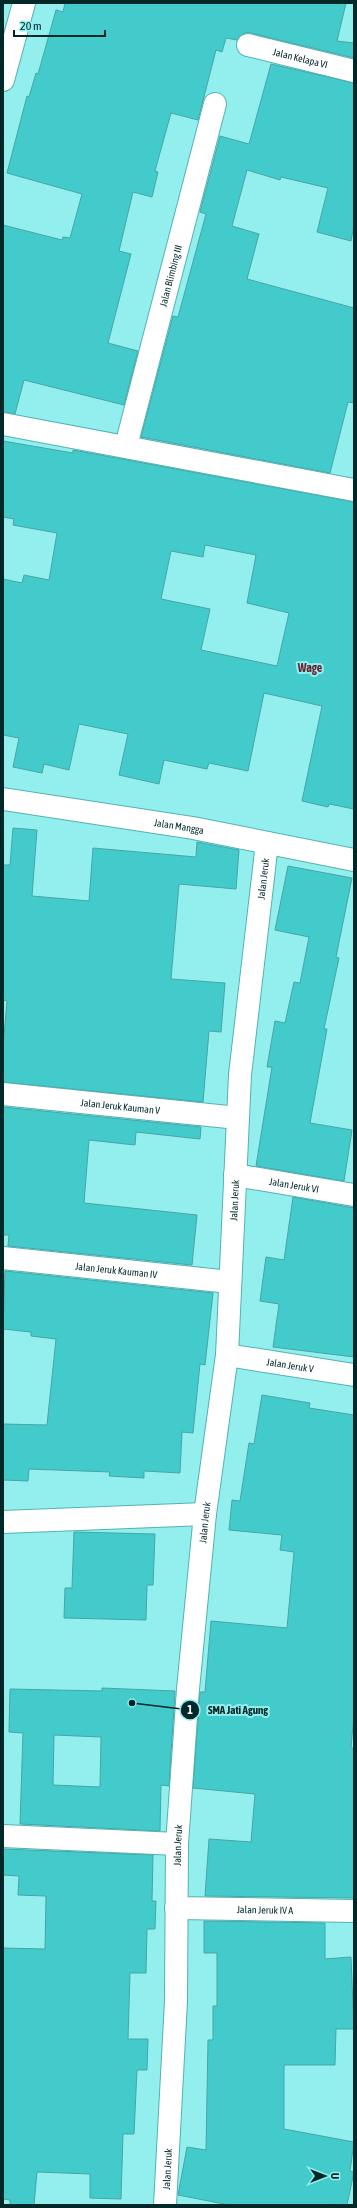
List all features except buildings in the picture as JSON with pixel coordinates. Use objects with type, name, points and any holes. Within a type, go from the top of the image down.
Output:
[{"type":"street","points":[[3,80],[7,53],[24,3]]},
{"type":"street","name":"Jalan Kelapa VI","points":[[248,45],[354,71]]},
{"type":"street","name":"Jalan Blimbing III","points":[[126,446],[215,104]]},
{"type":"street","points":[[3,424],[354,490]]},
{"type":"street","name":"Jalan Mangga","points":[[3,799],[193,828],[354,860]]},
{"type":"street","name":"Jalan Jeruk","points":[[165,2205],[176,2001],[177,1844],[188,1689],[205,1514],[228,1355],[240,1075],[267,843]]},
{"type":"street","name":"Jalan Jeruk Kauman V","points":[[3,1094],[238,1118]]},
{"type":"street","name":"Jalan Jeruk VI","points":[[235,1175],[354,1195]]},
{"type":"street","name":"Jalan Jeruk Kauman IV","points":[[3,1258],[230,1282]]},
{"type":"street","name":"Jalan Jeruk V","points":[[228,1355],[354,1375]]},
{"type":"street","points":[[3,1522],[205,1514]]},
{"type":"street","points":[[3,1836],[177,1844]]},
{"type":"street","name":"Jalan Jeruk IV A","points":[[176,1908],[354,1911]]},
{"type":"place","name":"SMA Jati Agung","points":[[132,1703]]},
{"type":"district","name":"Wage","points":[[310,668]]}]
